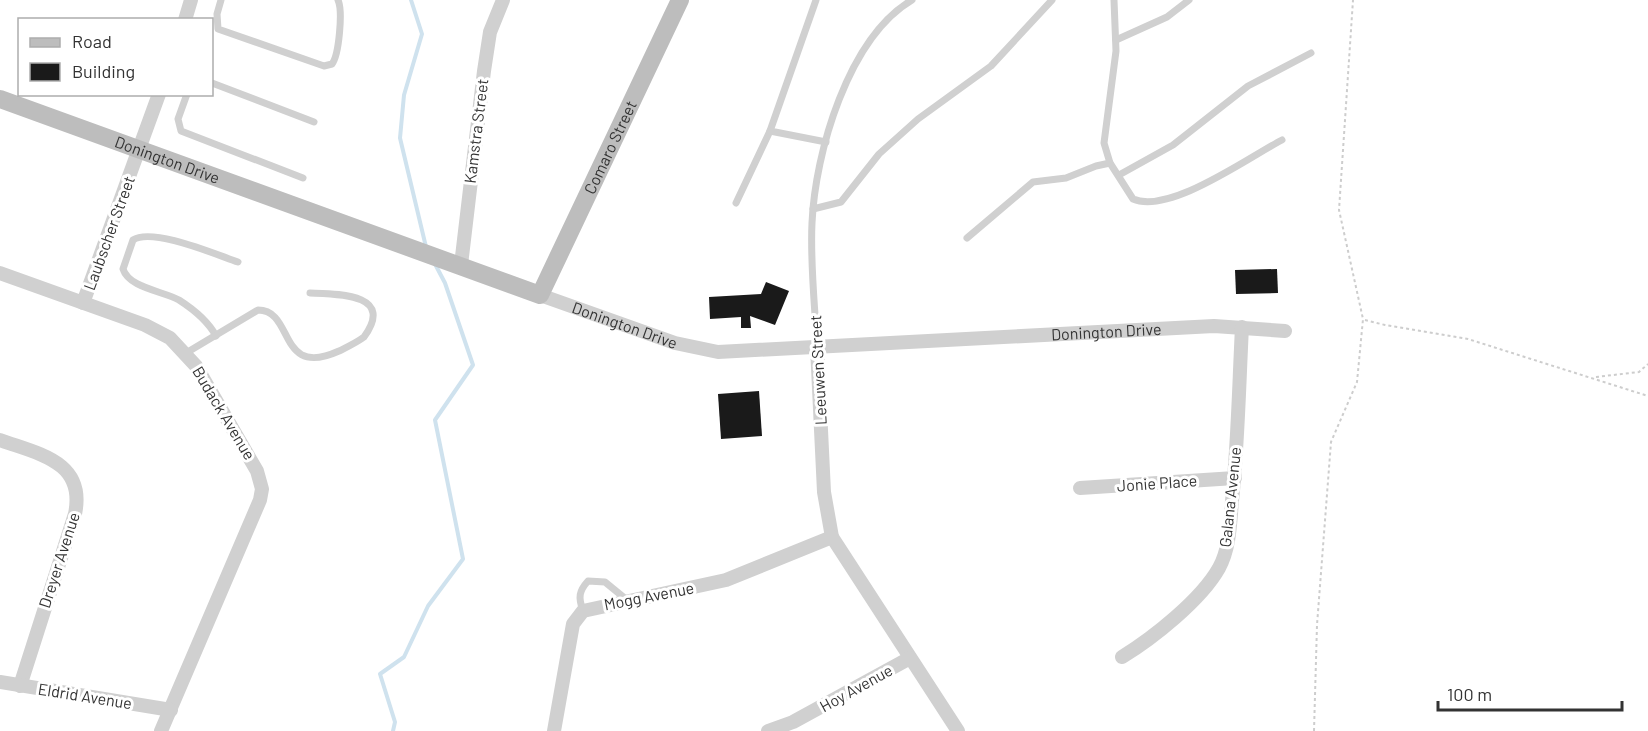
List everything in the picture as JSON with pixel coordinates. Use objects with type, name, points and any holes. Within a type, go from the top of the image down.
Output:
[{"type":"street","points":[[185,18],[191,0]]},
{"type":"street","name":"Kamstra Street","points":[[455,263],[484,71],[493,22],[503,0]]},
{"type":"street","name":"Comaro Street","points":[[540,295],[680,0]]},
{"type":"street","name":"Laubscher Street","points":[[83,303],[158,96]]},
{"type":"street","name":"Donington Drive","points":[[0,99],[540,295],[697,349],[728,352],[1122,330],[1242,327],[1285,331]]},
{"type":"street","name":"Budack Avenue","points":[[0,273],[158,330],[186,353],[248,451],[257,471],[262,492],[161,731]]},
{"type":"street","name":"Galana Avenue","points":[[1122,657],[1150,640],[1207,585],[1220,567],[1229,535],[1242,327]]},
{"type":"street","name":"Leeuwen Street","points":[[817,347],[824,492],[832,537],[958,731]]},
{"type":"street","name":"Dreyer Avenue","points":[[0,440],[57,463],[72,478],[77,495],[75,514],[20,686]]},
{"type":"street","name":"Jonie Place","points":[[1080,489],[1234,478]]},
{"type":"street","name":"Mogg Avenue","points":[[554,731],[573,624],[583,611],[738,576],[832,537]]},
{"type":"street","name":"Hoy Avenue","points":[[768,731],[793,722],[910,658]]},
{"type":"street","name":"Eldrid Avenue","points":[[0,682],[171,710]]},
{"type":"lane","points":[[221,0],[217,14],[218,29],[324,66],[332,64],[337,54],[340,9],[338,0]]},
{"type":"lane","points":[[736,203],[770,131],[816,0]]},
{"type":"lane","name":"Leeuwen Street","points":[[817,347],[811,250],[813,209],[826,142],[839,101],[864,52],[887,20],[912,0]]},
{"type":"lane","points":[[813,209],[841,202],[879,154],[918,119],[991,66],[1052,0]]},
{"type":"lane","points":[[1114,0],[1116,40],[1113,83],[1104,138],[1110,163],[1131,196],[1137,201],[1183,195],[1282,140]]},
{"type":"lane","points":[[1116,40],[1167,17],[1189,0]]},
{"type":"lane","points":[[1119,175],[1173,145],[1248,86],[1311,53]]},
{"type":"lane","points":[[213,83],[314,122]]},
{"type":"lane","points":[[186,96],[178,118],[181,131],[303,178]]},
{"type":"lane","points":[[770,131],[826,142]]},
{"type":"lane","points":[[967,238],[1033,182],[1066,178],[1110,163]]},
{"type":"lane","points":[[216,336],[207,322],[178,299],[127,277],[123,269],[125,259],[133,240],[142,237],[170,240],[238,262]]},
{"type":"lane","points":[[186,353],[262,310],[272,315],[299,353],[312,360],[320,359],[364,337],[372,319],[370,307],[366,302],[356,296],[310,292]]},
{"type":"lane","points":[[583,611],[579,598],[581,589],[588,581],[605,582],[627,600]]},
{"type":"path","points":[[1314,731],[1317,625],[1331,442],[1357,382],[1363,319],[1339,210],[1353,0]]},
{"type":"path","points":[[1363,319],[1386,326],[1468,339],[1648,396]]},
{"type":"path","points":[[1593,377],[1639,372],[1648,364]]},
{"type":"building","points":[[1277,269],[1278,293],[1236,294],[1235,270]]},
{"type":"building","points":[[766,282],[789,291],[775,325],[750,316],[751,328],[741,328],[741,317],[710,319],[709,297],[761,294]]},
{"type":"building","points":[[759,391],[762,436],[721,439],[718,394]]},
{"type":"waterway","points":[[411,0],[422,34],[404,95],[400,138],[426,247]]},
{"type":"waterway","points":[[393,731],[395,722],[380,674],[404,657],[428,606],[463,559],[435,420],[473,365],[445,283],[435,264]]}]
